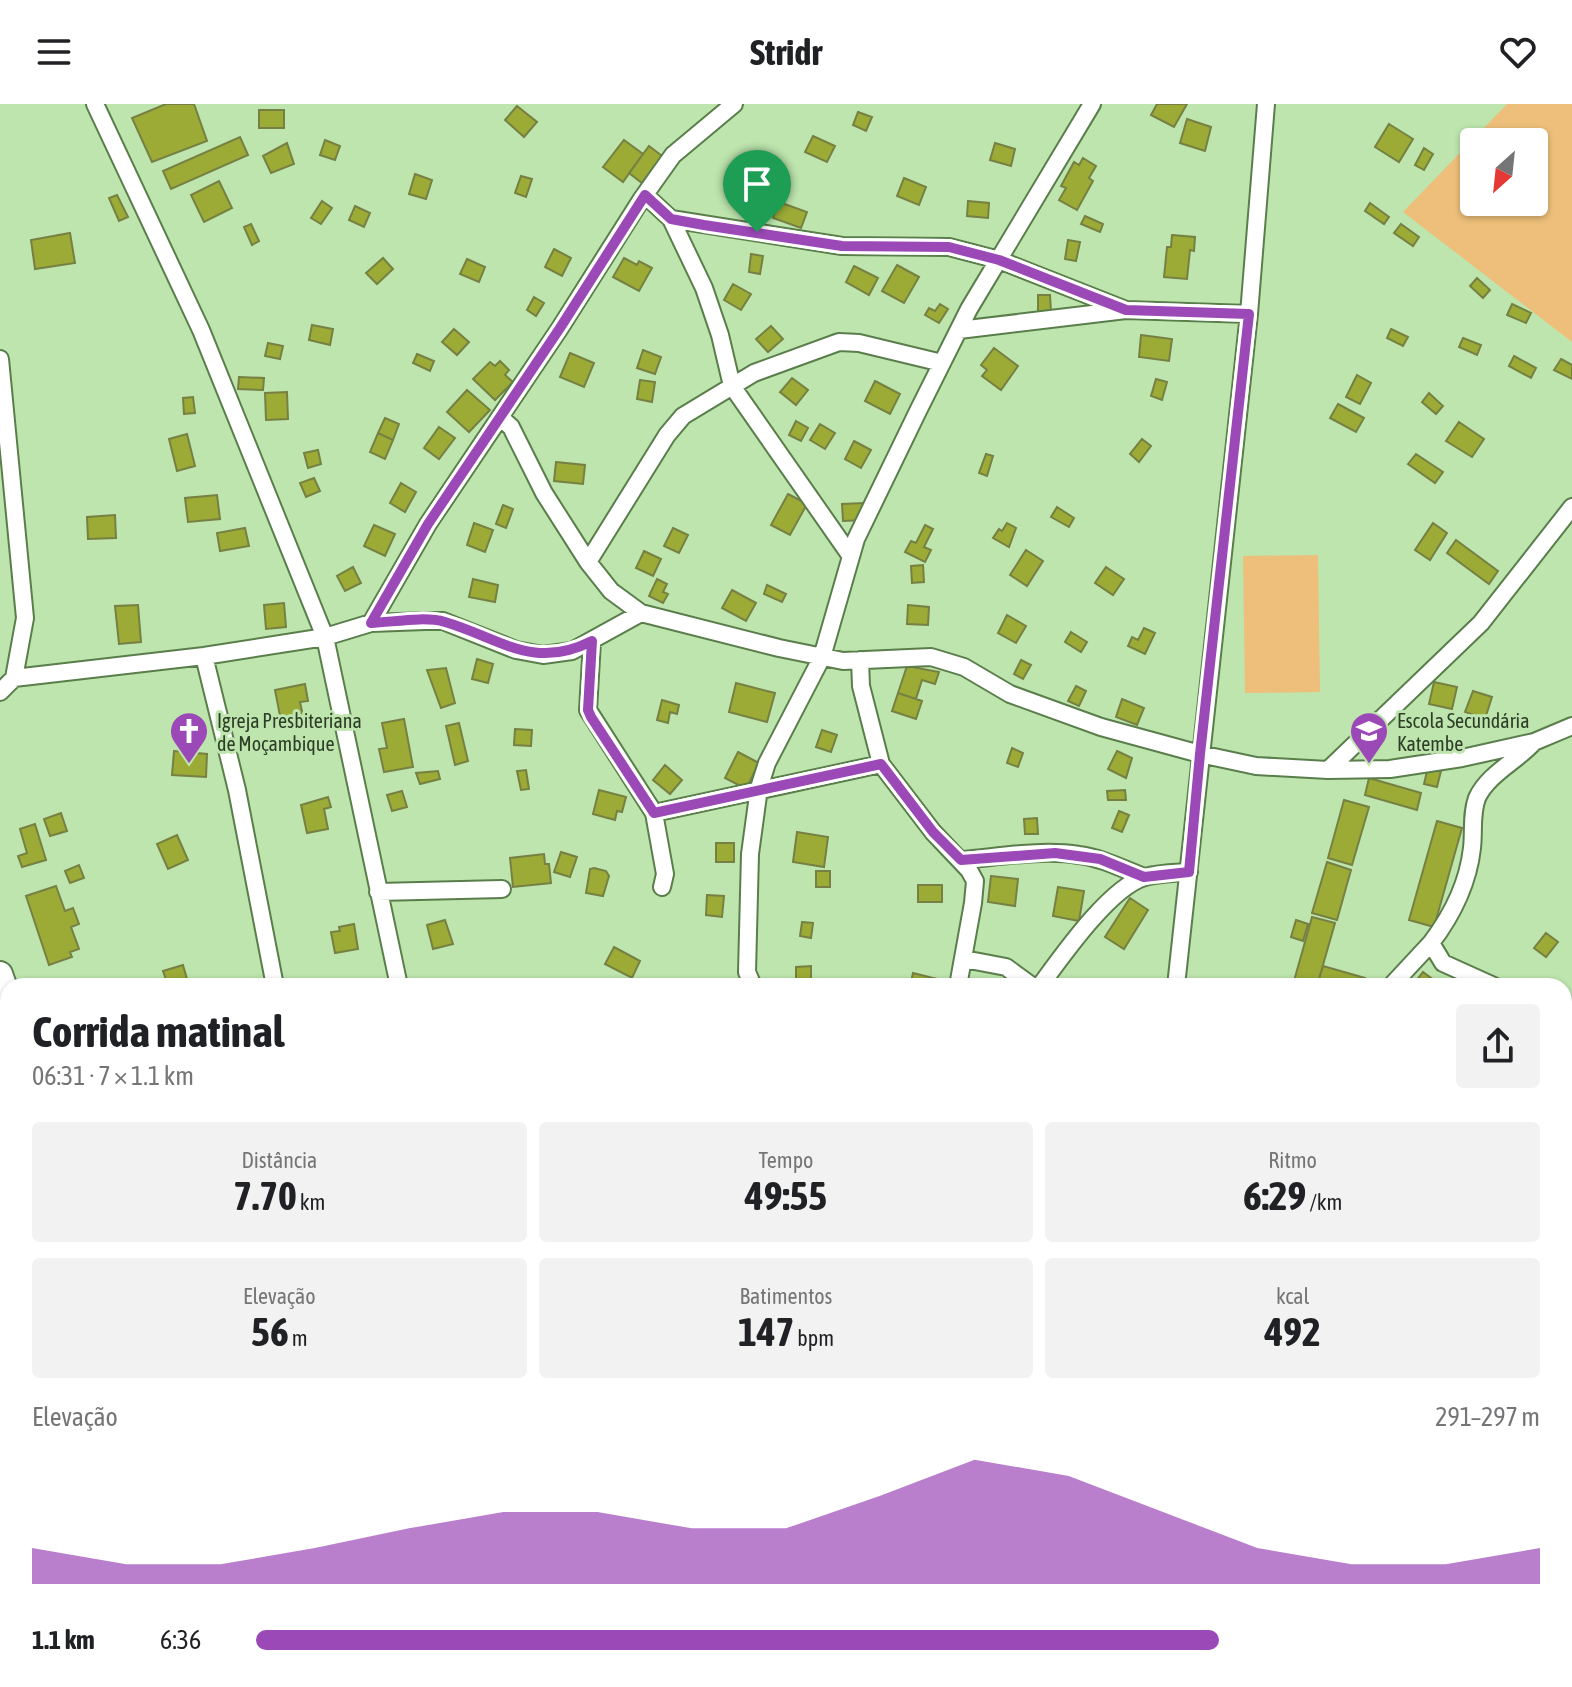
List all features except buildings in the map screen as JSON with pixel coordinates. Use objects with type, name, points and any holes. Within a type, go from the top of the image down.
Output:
[{"type":"street","points":[[95,104],[201,330],[325,637],[397,978]]},
{"type":"street","points":[[371,623],[428,524],[645,195],[673,155],[734,104]]},
{"type":"street","points":[[746,978],[750,854],[759,788],[767,763],[822,657],[850,555],[942,363],[1092,104]]},
{"type":"street","points":[[1177,978],[1249,314],[1266,104]]},
{"type":"street","points":[[645,195],[671,219],[704,288],[720,335],[732,386],[850,555]]},
{"type":"street","points":[[671,219],[842,246],[949,247],[999,260],[1126,310]]},
{"type":"street","points":[[959,330],[1126,310],[1249,314]]},
{"type":"street","points":[[588,562],[667,435],[683,416],[754,373],[839,342],[859,343],[942,363]]},
{"type":"street","points":[[0,359],[25,618],[14,678],[0,692]]},
{"type":"street","points":[[500,417],[511,427],[544,493],[588,562],[611,591],[641,613],[843,661],[931,657],[964,667],[1010,694],[1101,727],[1256,766],[1390,769],[1462,758],[1534,742],[1572,726]]},
{"type":"street","points":[[1328,770],[1481,623],[1572,507]]},
{"type":"street","points":[[14,678],[204,656],[325,637],[371,623],[443,621],[516,650],[543,655],[572,651],[641,613]]},
{"type":"street","points":[[592,641],[588,696],[591,717],[654,813],[665,874],[662,887]]},
{"type":"street","points":[[204,656],[237,790],[273,978]]},
{"type":"street","points":[[860,660],[861,686],[881,764],[975,881],[960,978]]},
{"type":"street","points":[[1398,978],[1431,943],[1457,903],[1470,867],[1477,800],[1500,771],[1534,742]]},
{"type":"street","points":[[654,813],[881,764]]},
{"type":"street","points":[[961,860],[1055,853],[1080,855],[1100,859],[1144,877]]},
{"type":"street","points":[[1046,978],[1121,889],[1144,877],[1189,872]]},
{"type":"street","points":[[378,892],[502,889]]},
{"type":"street","points":[[1431,943],[1443,963],[1476,978]]},
{"type":"street","points":[[964,959],[1006,967],[1021,978]]},
{"type":"shaded area","points":[[1507,104],[1572,104],[1572,342],[1403,212],[1460,153],[1460,216],[1548,216],[1548,128],[1484,128]]},
{"type":"shaded area","points":[[1318,555],[1320,692],[1245,693],[1243,556]]},
{"type":"place","name":"Igreja Presbiteriana de Moçambique","points":[[189,765]]},
{"type":"place","name":"Escola Secundária Katembe","points":[[1369,765]]},
{"type":"route","points":[[645,195],[671,219],[757,232],[842,246],[949,247],[999,260],[1126,310],[1249,314],[1189,872],[1144,877],[1100,859],[1055,853],[961,860],[933,832],[881,764],[654,813],[588,710],[592,641],[572,651],[543,655],[516,650],[443,621],[371,623],[428,524],[645,195]]}]
